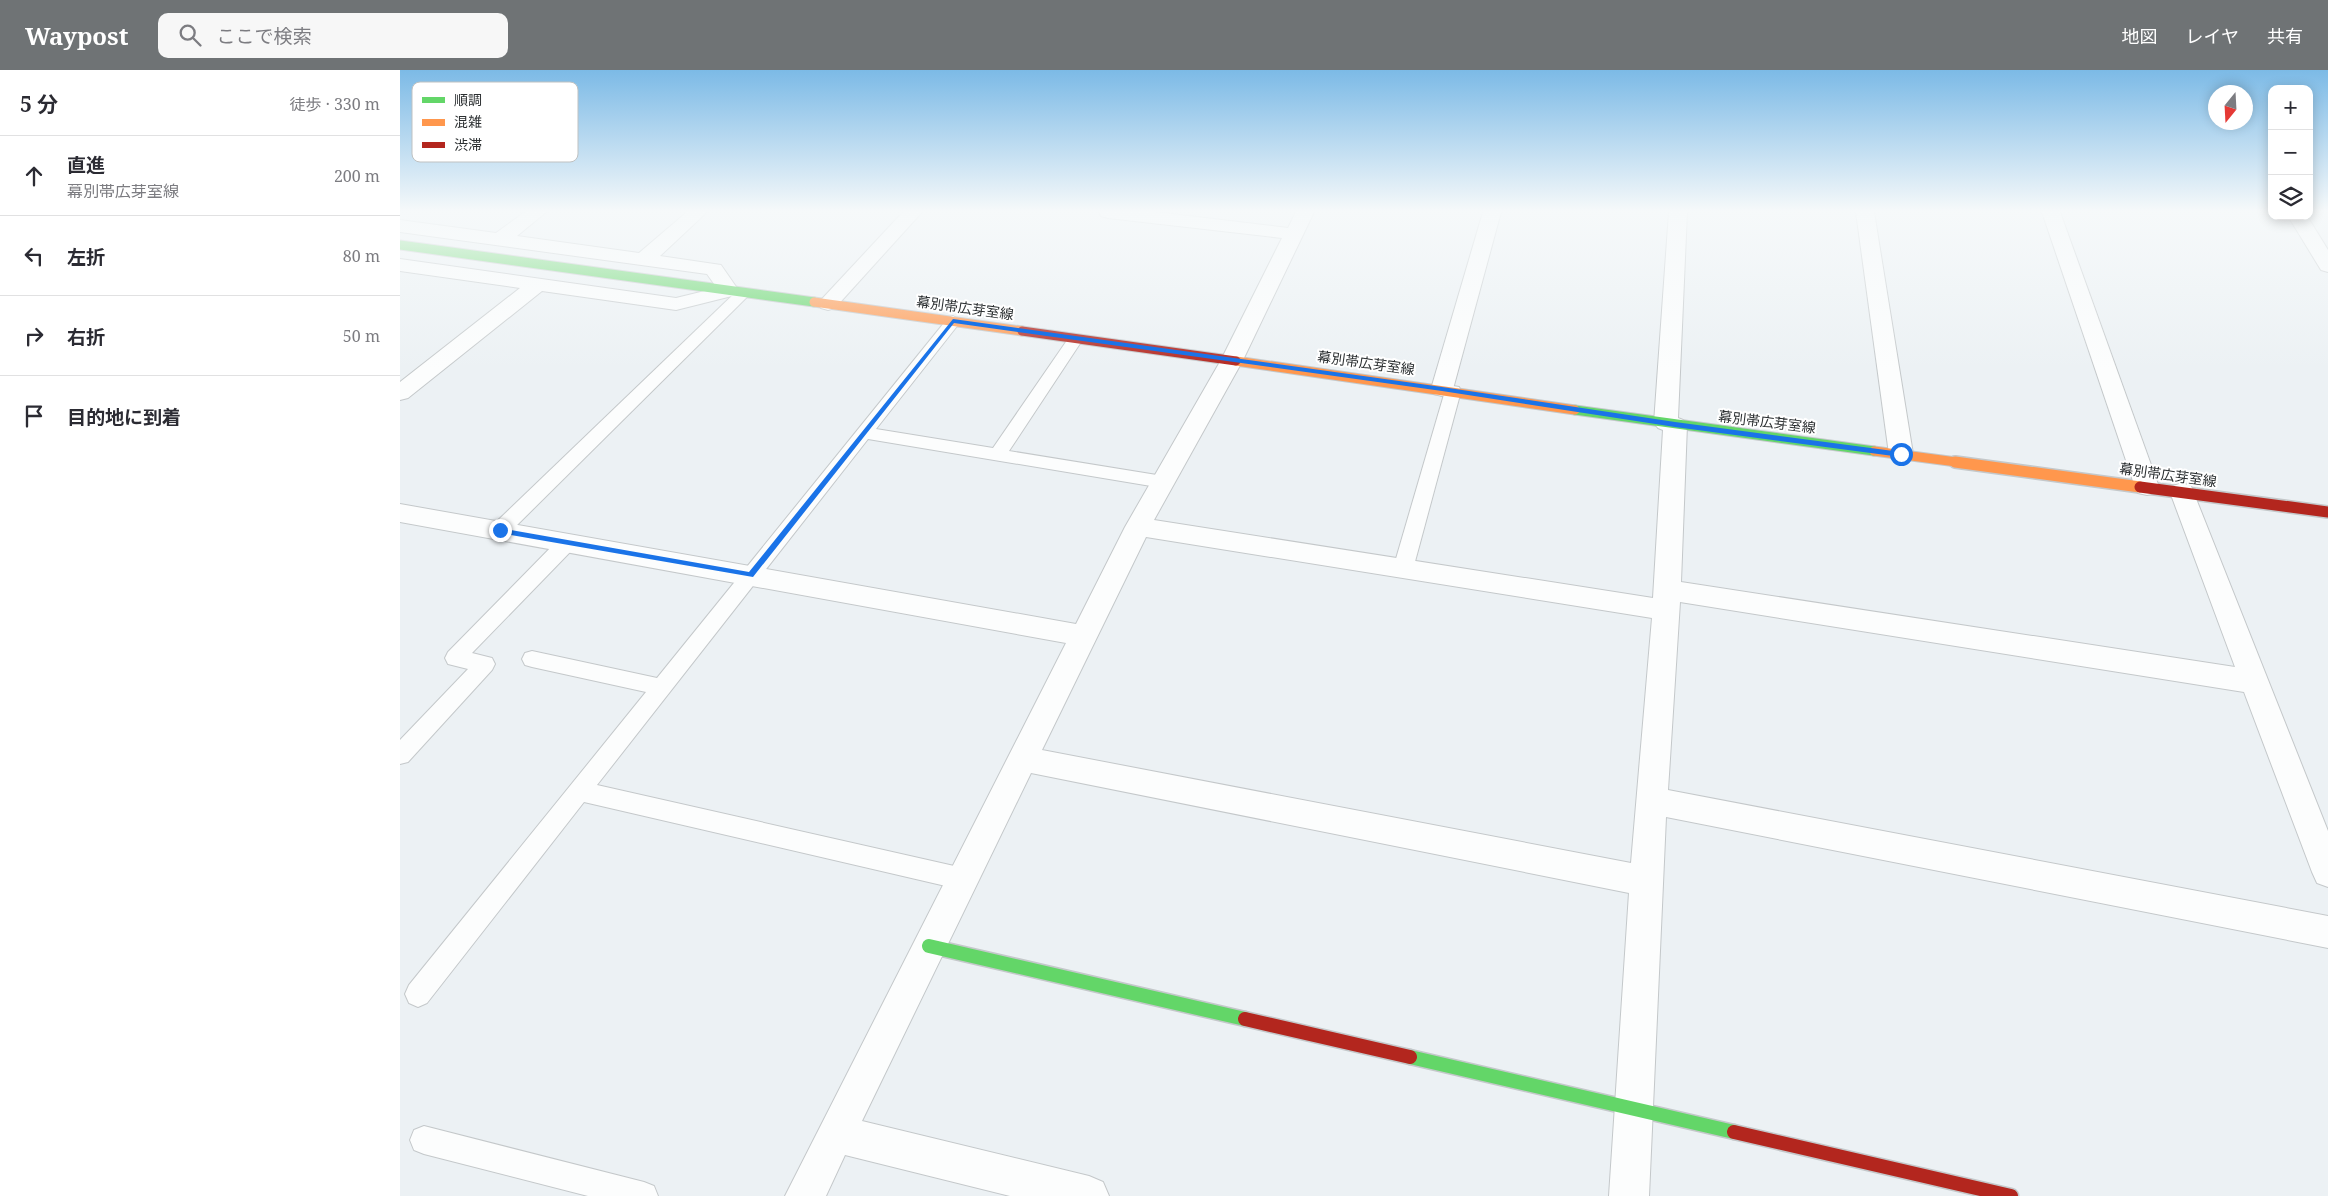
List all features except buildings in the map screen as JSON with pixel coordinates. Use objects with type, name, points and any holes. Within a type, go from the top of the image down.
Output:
[{"type":"main road","name":"幕別帯広芽室線","points":[[540,265],[1448,390],[1670,424],[2328,512]]},
{"type":"main road","points":[[930,946],[2011,1196]]},
{"type":"street","points":[[683,265],[714,269],[736,292]]},
{"type":"street","points":[[828,304],[864,265]]},
{"type":"street","points":[[805,1196],[1138,527],[1232,360],[1279,265]]},
{"type":"street","points":[[1448,390],[1479,265]]},
{"type":"street","points":[[1629,1196],[1646,881],[1666,600],[1676,265]]},
{"type":"street","points":[[1873,265],[1901,454]]},
{"type":"street","points":[[2069,265],[2146,487]]},
{"type":"street","points":[[400,266],[676,304],[736,292]]},
{"type":"street","points":[[400,393],[537,285]]},
{"type":"street","points":[[2182,492],[2328,872]]},
{"type":"street","points":[[400,513],[1084,636]]},
{"type":"street","points":[[1138,527],[1403,569],[1666,600],[2256,682]]},
{"type":"street","points":[[1022,759],[1646,881]]},
{"type":"street","points":[[1652,802],[2328,932]]},
{"type":"street","points":[[836,1134],[1089,1196]]},
{"type":"lane","points":[[500,530],[736,292]]},
{"type":"lane","points":[[418,994],[953,321]]},
{"type":"lane","points":[[997,455],[1075,338]]},
{"type":"lane","points":[[1403,569],[1448,390]]},
{"type":"lane","points":[[864,433],[1163,482]]},
{"type":"lane","points":[[400,755],[485,664],[455,658],[567,542]]},
{"type":"lane","points":[[532,659],[662,687]]},
{"type":"lane","points":[[579,791],[963,879]]},
{"type":"lane","points":[[424,1140],[644,1196]]},
{"type":"traffic: fast","points":[[542,265],[814,302]]},
{"type":"traffic: fast","points":[[1575,410],[1874,451]]},
{"type":"traffic: fast","points":[[929,946],[1245,1019]]},
{"type":"traffic: fast","points":[[1410,1057],[1734,1132]]},
{"type":"traffic: slow","points":[[814,302],[1022,331]]},
{"type":"traffic: slow","points":[[1236,361],[1575,410]]},
{"type":"traffic: slow","points":[[1874,451],[2140,487]]},
{"type":"traffic: jam","points":[[1022,331],[1236,361]]},
{"type":"traffic: jam","points":[[2140,487],[2328,512]]},
{"type":"traffic: jam","points":[[1245,1019],[1410,1057]]},
{"type":"traffic: jam","points":[[1734,1132],[2011,1196]]},
{"type":"route","points":[[500,530],[751,575],[953,321],[1442,389],[1675,425],[1901,454]]}]
